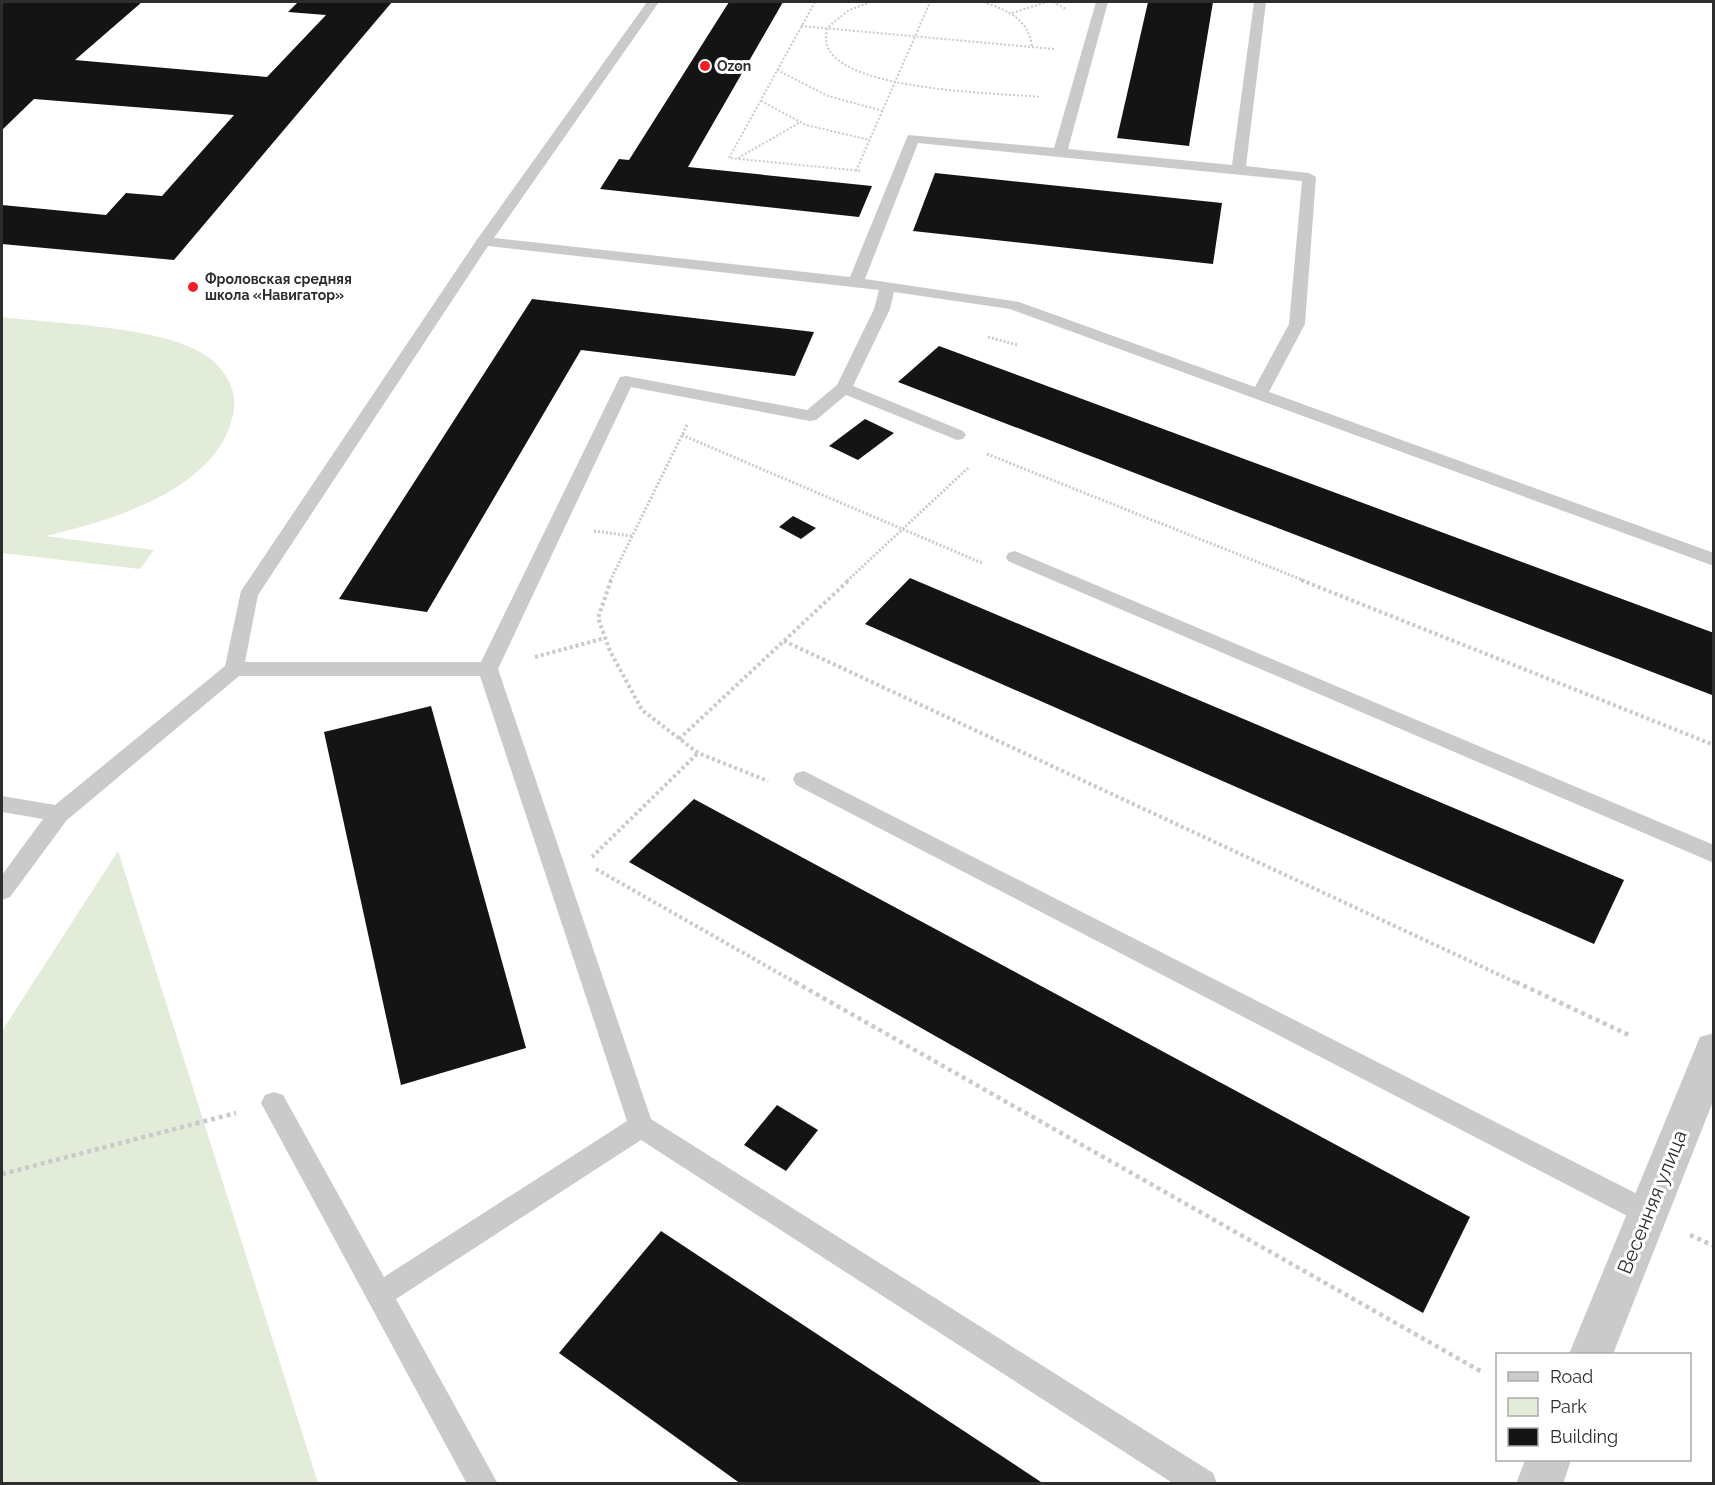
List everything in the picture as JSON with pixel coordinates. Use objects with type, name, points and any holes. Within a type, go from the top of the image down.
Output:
[{"type":"street","name":"Весенняя улица","points":[[1591,1353],[1713,1049]]},
{"type":"street","points":[[1539,1484],[1548,1461]]},
{"type":"lane","points":[[2,891],[59,814],[234,669],[248,595],[484,241],[653,2]]},
{"type":"lane","points":[[1060,153],[1101,2]]},
{"type":"lane","points":[[1238,170],[1260,2]]},
{"type":"lane","points":[[856,282],[913,138],[1309,177],[1298,324],[1259,395]]},
{"type":"lane","points":[[484,241],[856,282],[1013,306],[1713,560]]},
{"type":"lane","points":[[888,286],[882,309],[844,388],[810,416],[626,381],[488,669],[641,1126],[1202,1484]]},
{"type":"lane","points":[[844,388],[957,435]]},
{"type":"lane","points":[[1015,557],[1713,855]]},
{"type":"lane","points":[[234,669],[488,669]]},
{"type":"lane","points":[[804,779],[1648,1213]]},
{"type":"lane","points":[[2,804],[59,814]]},
{"type":"lane","points":[[274,1103],[483,1484]]},
{"type":"lane","points":[[379,1295],[641,1126]]},
{"type":"path","points":[[814,2],[729,158],[898,175]]},
{"type":"path","points":[[871,2],[849,10],[828,28],[825,41],[832,54],[846,66],[895,83],[1075,100]]},
{"type":"path","points":[[856,171],[930,2]]},
{"type":"path","points":[[983,2],[1011,13],[1027,25],[1033,36],[1032,47]]},
{"type":"path","points":[[1011,13],[1047,2]]},
{"type":"path","points":[[801,26],[1088,52]]},
{"type":"path","points":[[777,70],[802,85],[833,98],[883,111]]},
{"type":"path","points":[[761,101],[800,123],[870,140]]},
{"type":"path","points":[[738,159],[800,123]]},
{"type":"path","points":[[984,336],[1029,348]]},
{"type":"path","points":[[702,395],[608,585],[598,618],[605,638],[642,710],[698,753],[783,788],[804,779]]},
{"type":"path","points":[[488,669],[605,638]]},
{"type":"path","points":[[784,640],[1631,1036]]},
{"type":"path","points":[[698,753],[586,863],[1482,1372]]},
{"type":"path","points":[[2,1173],[274,1103]]},
{"type":"green space","points":[[2,317],[105,328],[159,337],[202,353],[221,369],[230,384],[234,409],[225,437],[209,460],[187,480],[160,497],[130,510],[71,530],[45,536],[154,550],[140,569],[2,553]]},
{"type":"green space","points":[[118,851],[318,1483],[2,1483],[2,1031]]},
{"type":"building","points":[[5,2],[142,2],[75,60],[267,77],[326,15],[288,12],[298,2],[392,2],[174,260],[2,244],[2,205],[106,215],[126,193],[162,196],[234,115],[34,99],[2,130],[2,4]]},
{"type":"building","points":[[729,2],[783,2],[688,167],[872,186],[859,217],[600,189],[619,159],[629,160]]},
{"type":"building","points":[[1148,2],[1213,2],[1189,146],[1117,138]]},
{"type":"building","points":[[935,173],[1222,203],[1213,264],[913,231]]},
{"type":"building","points":[[532,299],[814,332],[795,376],[581,350],[427,612],[339,599]]},
{"type":"building","points":[[939,346],[1714,633],[1714,693],[1712,695],[898,382]]},
{"type":"building","points":[[865,419],[894,433],[858,460],[829,446]]},
{"type":"building","points":[[793,516],[816,528],[801,539],[779,527]]},
{"type":"building","points":[[910,578],[1624,880],[1594,944],[865,624]]},
{"type":"building","points":[[431,706],[526,1048],[401,1085],[324,732]]},
{"type":"building","points":[[694,799],[1470,1217],[1423,1313],[629,862]]},
{"type":"building","points":[[777,1105],[818,1130],[786,1171],[744,1145]]},
{"type":"building","points":[[661,1231],[1044,1484],[741,1484],[559,1353]]},
{"type":"place","name":"Ozon","points":[[705,66]]},
{"type":"place","name":"Фроловская средняя школа «Навигатор»","points":[[193,287]]}]
